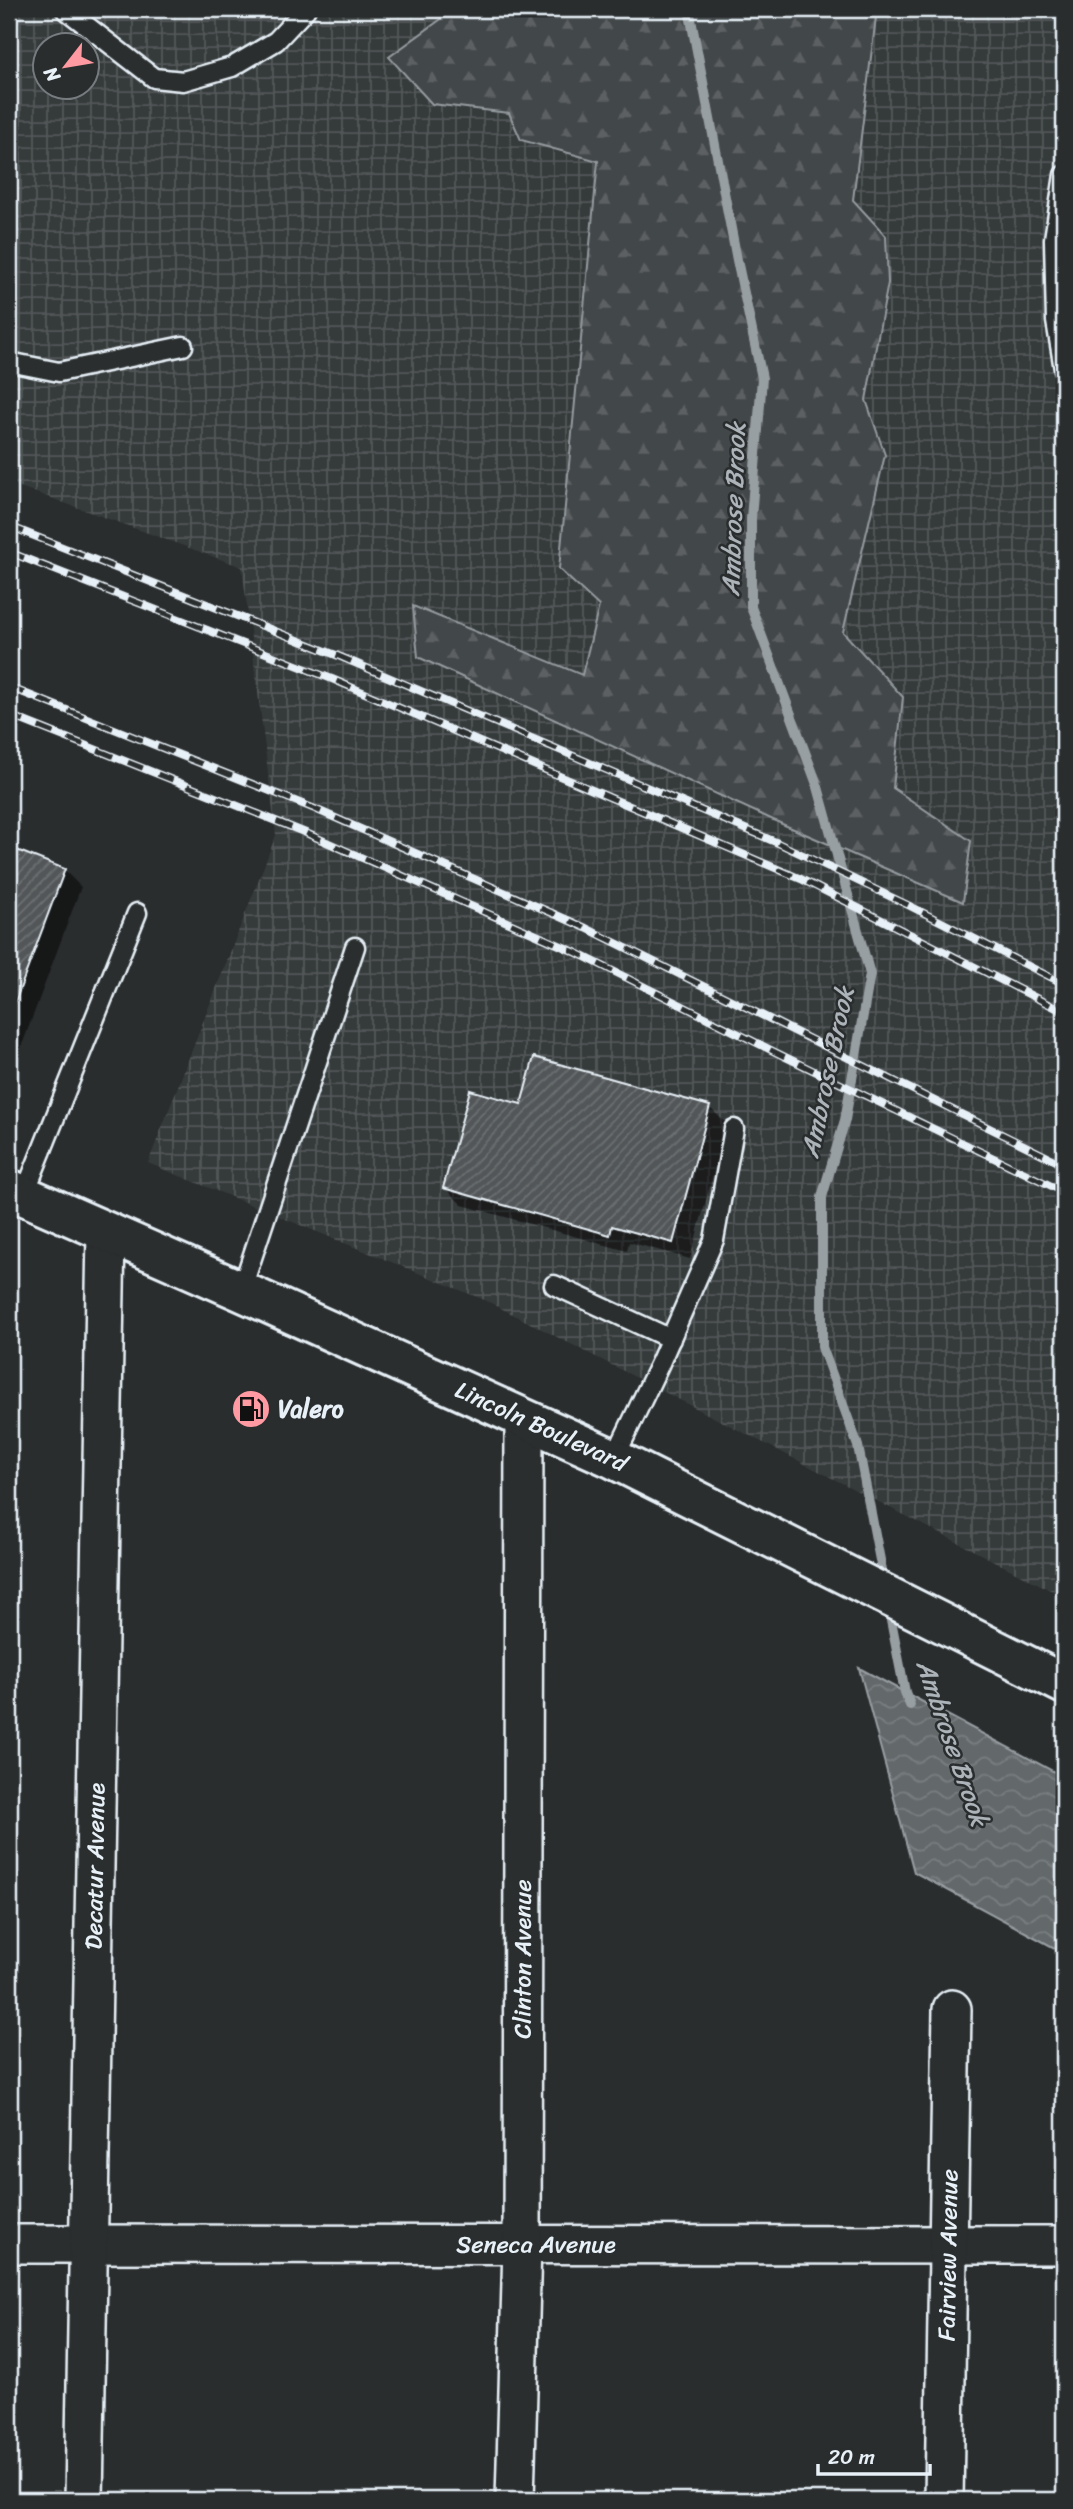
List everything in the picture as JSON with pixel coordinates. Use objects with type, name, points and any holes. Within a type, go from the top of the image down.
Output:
[{"type":"main road","name":"Lincoln Boulevard","points":[[16,1192],[241,1290],[614,1459],[1064,1684]]},
{"type":"street","name":"Decatur Avenue","points":[[84,2500],[106,1233]]},
{"type":"street","name":"Clinton Avenue","points":[[515,2500],[522,2245],[524,1419]]},
{"type":"street","name":"Fairview Avenue","points":[[944,2500],[952,2009]]},
{"type":"street","name":"Seneca Avenue","points":[[9,2244],[1064,2245]]},
{"type":"lane","points":[[65,9],[154,78],[183,81],[232,68],[276,41],[306,9]]},
{"type":"lane","points":[[1064,175],[1054,239],[1056,321],[1064,369]]},
{"type":"lane","points":[[9,362],[59,372],[183,346]]},
{"type":"lane","points":[[16,1192],[137,913]]},
{"type":"lane","points":[[241,1290],[355,947]]},
{"type":"lane","points":[[614,1459],[714,1240],[734,1129]]},
{"type":"lane","points":[[554,1285],[671,1339]]},
{"type":"shaded area","points":[[9,9],[1064,9],[1064,1597],[487,1301],[148,1163],[276,835],[242,567],[9,483]]},
{"type":"green space","points":[[455,9],[877,9],[853,200],[886,236],[888,283],[866,400],[885,455],[843,632],[903,697],[893,788],[971,841],[963,902],[782,824],[418,657],[413,606],[582,675],[599,606],[559,569],[598,161],[521,140],[509,113],[432,104],[389,57]]},
{"type":"water","points":[[859,1668],[1064,1777],[1064,1953],[914,1872]]},
{"type":"building","points":[[9,847],[65,869],[9,1018]]},
{"type":"building","points":[[534,1057],[710,1106],[673,1243],[612,1226],[610,1235],[443,1188],[470,1090],[521,1104]]},
{"type":"waterway","name":"Ambrose Brook","points":[[689,9],[762,378],[751,519],[751,607],[818,787],[870,974],[845,1120],[822,1197],[822,1347],[858,1446],[885,1586]]},
{"type":"waterway","name":"Ambrose Brook","points":[[888,1605],[910,1705]]},
{"type":"railway","points":[[9,526],[341,657],[778,843],[1064,984]]},
{"type":"railway","points":[[9,552],[332,679],[801,879],[1064,1012]]},
{"type":"railway","points":[[9,687],[315,809],[586,928],[1064,1165]]},
{"type":"railway","points":[[9,715],[306,833],[575,952],[1064,1192]]},
{"type":"place","name":"Valero","points":[[251,1409]]}]
